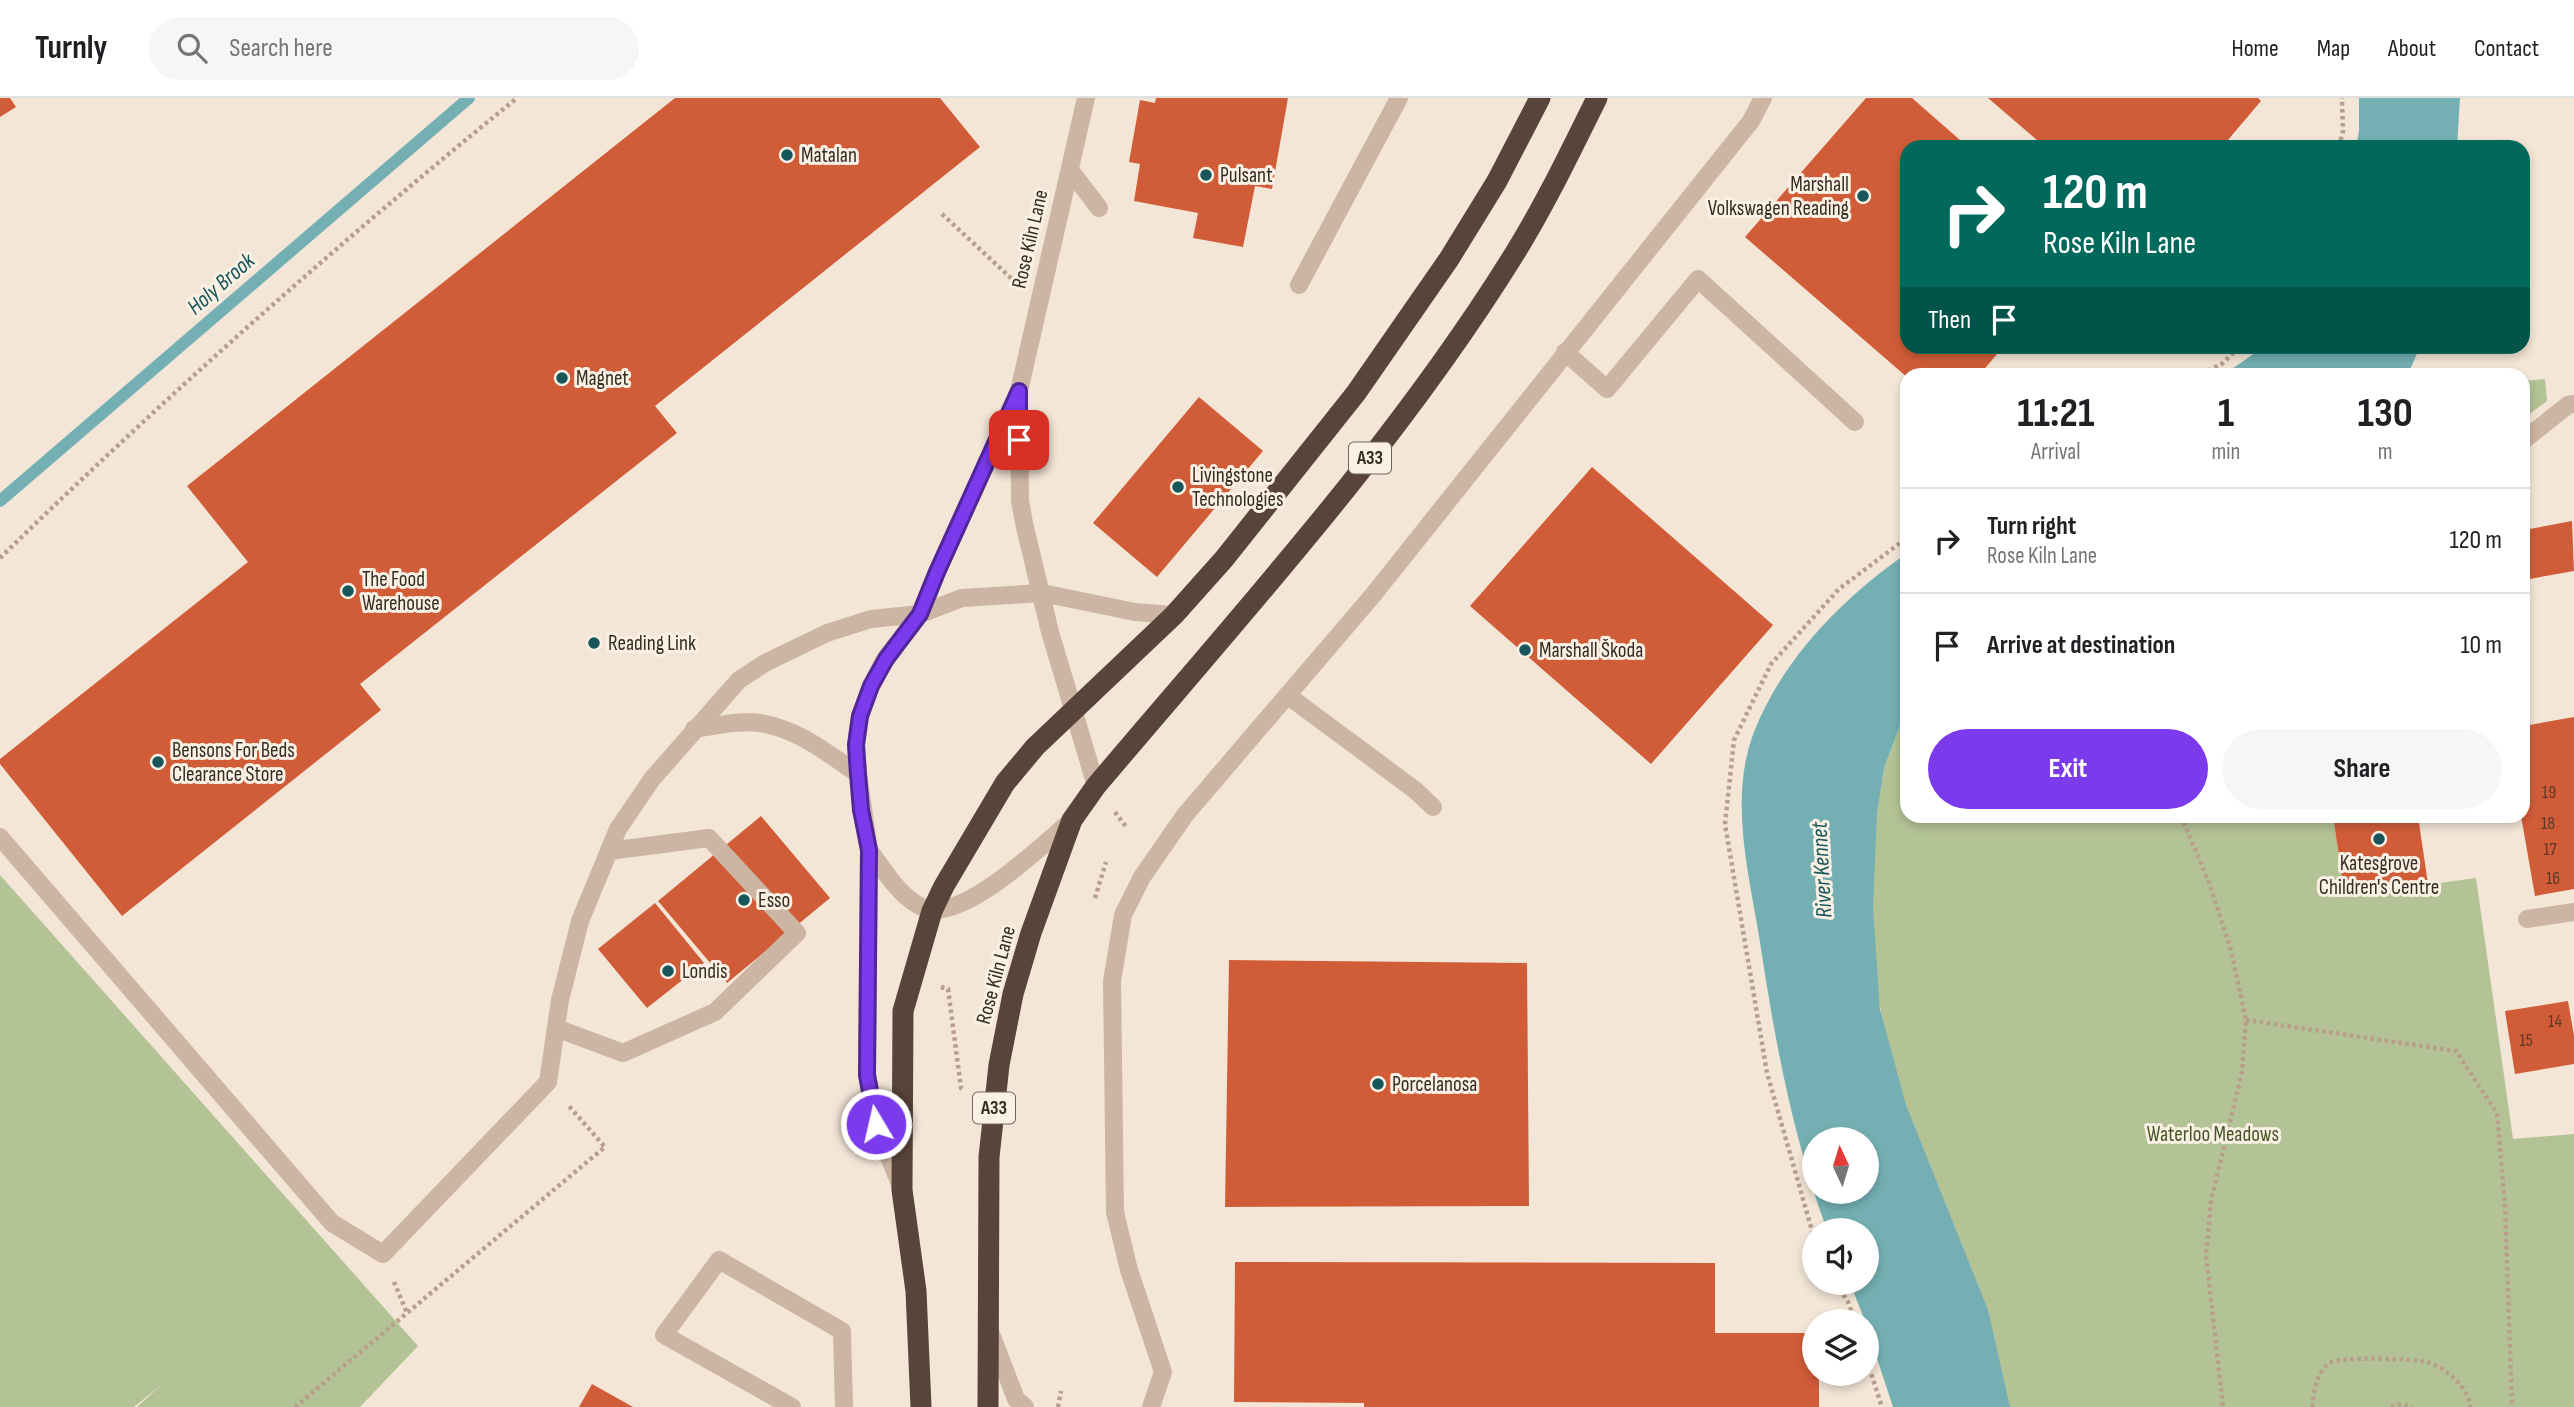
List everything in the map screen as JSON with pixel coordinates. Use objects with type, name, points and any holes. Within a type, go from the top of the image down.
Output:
[{"type":"highway","name":"A33","points":[[902,1190],[903,1011],[932,911],[969,839],[1004,783],[1035,747],[1174,615],[1232,548],[1356,393],[1449,259],[1497,181],[1540,98]]},
{"type":"highway","name":"A33","points":[[1072,820],[1097,786],[1287,563],[1409,408],[1515,254],[1597,98]]},
{"type":"highway","name":"Rose Kiln Lane","points":[[988,1407],[989,1157],[999,1065],[1013,994],[1024,957],[1072,820]]},
{"type":"highway","name":"Rose Kiln Lane","points":[[902,1190],[916,1291],[921,1407]]},
{"type":"street","name":"Rose Kiln Lane","points":[[902,1190],[876,1124],[867,1075],[869,850],[861,810],[856,745],[860,716],[871,686],[886,659],[920,614],[1019,391],[1086,98]]},
{"type":"street","points":[[1299,285],[1399,98]]},
{"type":"street","points":[[1151,1407],[1163,1373],[1129,1270],[1115,1212],[1112,981],[1122,921],[1142,877],[1185,815],[1373,594],[1751,121],[1763,98]]},
{"type":"street","points":[[1070,170],[1099,208]]},
{"type":"street","points":[[1565,352],[1607,389],[1698,279],[1855,422]]},
{"type":"street","name":"Rose Kiln Lane","points":[[1019,391],[1020,501],[1050,632],[1097,786]]},
{"type":"street","points":[[2530,435],[2568,405],[2574,404]]},
{"type":"street","points":[[0,837],[332,1223],[383,1254],[548,1082],[560,1000],[580,921],[618,829],[652,779],[739,680],[802,643],[872,619],[920,614],[962,598],[1042,593],[1135,612],[1174,615]]},
{"type":"street","points":[[1287,695],[1415,790],[1433,807]]},
{"type":"street","points":[[694,729],[735,723],[759,723],[785,729],[805,738],[858,774]]},
{"type":"street","points":[[932,911],[950,909],[982,894],[1072,820]]},
{"type":"street","points":[[555,1028],[623,1054],[715,1012],[797,933],[709,838],[609,851]]},
{"type":"street","name":"Rose Kiln Lane","points":[[869,850],[906,897],[932,911]]},
{"type":"street","points":[[2527,919],[2574,912]]},
{"type":"street","points":[[792,1407],[664,1335],[719,1260],[842,1331],[844,1407]]},
{"type":"street","points":[[988,1327],[1016,1399],[1025,1407]]},
{"type":"path","points":[[0,558],[272,305],[414,181],[517,98]]},
{"type":"path","points":[[2341,140],[2342,98]]},
{"type":"path","points":[[942,214],[1018,284]]},
{"type":"path","points":[[2213,368],[2231,354]]},
{"type":"path","points":[[1808,1218],[1767,1073],[1742,930],[1726,824],[1734,740],[1771,664],[1839,589],[1900,543]]},
{"type":"path","points":[[2184,823],[2208,880],[2231,950],[2246,1020],[2242,1072],[2211,1202],[2206,1255],[2223,1407]]},
{"type":"path","points":[[947,989],[961,1088]]},
{"type":"path","points":[[2246,1020],[2456,1051],[2497,1113],[2505,1219],[2512,1407]]},
{"type":"path","points":[[295,1407],[604,1147],[548,1082]]},
{"type":"path","points":[[2312,1407],[2318,1375],[2332,1361],[2357,1357],[2427,1362],[2451,1374],[2470,1399],[2470,1407]]},
{"type":"path","points":[[1875,1386],[1882,1407]]},
{"type":"path","points":[[1058,1407],[1061,1391]]},
{"type":"path","points":[[2391,1407],[2402,1404],[2412,1407]]},
{"type":"green space","points":[[2545,379],[2547,401],[2530,414],[2530,380]]},
{"type":"green space","name":"Waterloo Meadows","points":[[1900,726],[1900,823],[2334,823],[2345,896],[2476,878],[2513,1139],[2574,1134],[2574,1407],[2000,1407],[1894,1104],[1870,935],[1870,774],[1882,780]]},
{"type":"green space","points":[[0,875],[418,1346],[360,1407],[137,1407],[161,1385],[134,1407],[0,1407]]},
{"type":"water","points":[[2359,98],[2460,98],[2457,140],[2357,140]]},
{"type":"water","points":[[2253,354],[2417,354],[2411,368],[2233,368]]},
{"type":"water","name":"River Kennet","points":[[1900,558],[1900,726],[1884,768],[1877,813],[1873,908],[1880,1009],[1906,1105],[1988,1310],[2010,1407],[1893,1407],[1879,1364],[1879,1309],[1860,1309],[1855,1295],[1879,1295],[1879,1218],[1823,1218],[1818,1204],[1880,1204],[1880,1127],[1802,1127],[1802,1151],[1778,1048],[1746,860],[1743,782],[1754,732],[1766,705],[1798,655],[1838,610]]},
{"type":"building","points":[[0,98],[10,98],[16,107],[0,117]]},
{"type":"building","points":[[675,98],[940,98],[980,147],[655,406],[677,433],[360,684],[381,710],[122,916],[0,764],[0,759],[248,562],[187,486]]},
{"type":"building","name":"Pulsant","points":[[1156,98],[1288,98],[1272,189],[1255,186],[1243,247],[1193,238],[1198,213],[1134,201],[1140,164],[1129,162],[1140,100],[1155,103]]},
{"type":"building","points":[[1866,98],[1912,98],[1960,140],[1900,140],[1900,354],[1997,354],[1985,368],[1900,368],[1900,371],[1745,237]]},
{"type":"building","points":[[1988,98],[2258,98],[2261,101],[2228,140],[2037,140]]},
{"type":"building","name":"Livingstone Technologies","points":[[1199,397],[1263,451],[1157,577],[1093,523]]},
{"type":"building","points":[[1592,467],[1773,625],[1651,764],[1470,606]]},
{"type":"building","points":[[2572,521],[2574,571],[2530,579],[2530,529]]},
{"type":"building","points":[[2574,717],[2574,889],[2535,896],[2522,823],[2530,823],[2530,725]]},
{"type":"building","name":"Esso","points":[[761,816],[830,898],[727,983],[658,901]]},
{"type":"building","name":"Katesgrove Children's Centre","points":[[2334,823],[2419,823],[2428,884],[2345,896]]},
{"type":"building","points":[[655,903],[704,963],[647,1008],[598,949]]},
{"type":"building","name":"Porcelanosa","points":[[1229,960],[1527,963],[1529,1206],[1225,1207]]},
{"type":"building","points":[[2568,1001],[2574,1036],[2574,1064],[2515,1074],[2505,1011]]},
{"type":"building","points":[[1235,1262],[1715,1263],[1715,1333],[1802,1333],[1802,1386],[1819,1386],[1819,1407],[1364,1407],[1364,1403],[1234,1402]]},
{"type":"building","points":[[592,1384],[633,1407],[579,1407]]},
{"type":"waterway","name":"Holy Brook","points":[[0,501],[469,98]]},
{"type":"place","name":"Matalan","points":[[787,155]]},
{"type":"place","name":"Pulsant","points":[[1206,175]]},
{"type":"place","name":"Marshall Volkswagen Reading","points":[[1863,196]]},
{"type":"place","name":"Magnet","points":[[562,378]]},
{"type":"place","name":"Livingstone Technologies","points":[[1178,487]]},
{"type":"place","name":"The Food Warehouse","points":[[348,591]]},
{"type":"place","name":"Reading Link","points":[[594,643]]},
{"type":"place","name":"Marshall Škoda","points":[[1525,650]]},
{"type":"place","name":"Bensons For Beds Clearance Store","points":[[158,762]]},
{"type":"place","name":"Katesgrove Children's Centre","points":[[2379,839]]},
{"type":"place","name":"Esso","points":[[744,900]]},
{"type":"place","name":"Londis","points":[[668,971]]},
{"type":"place","name":"Porcelanosa","points":[[1378,1084]]},
{"type":"route","points":[[876,1124],[867,1075],[869,850],[861,810],[856,745],[860,716],[871,686],[886,659],[920,614],[1019,391],[1019,440]]}]
